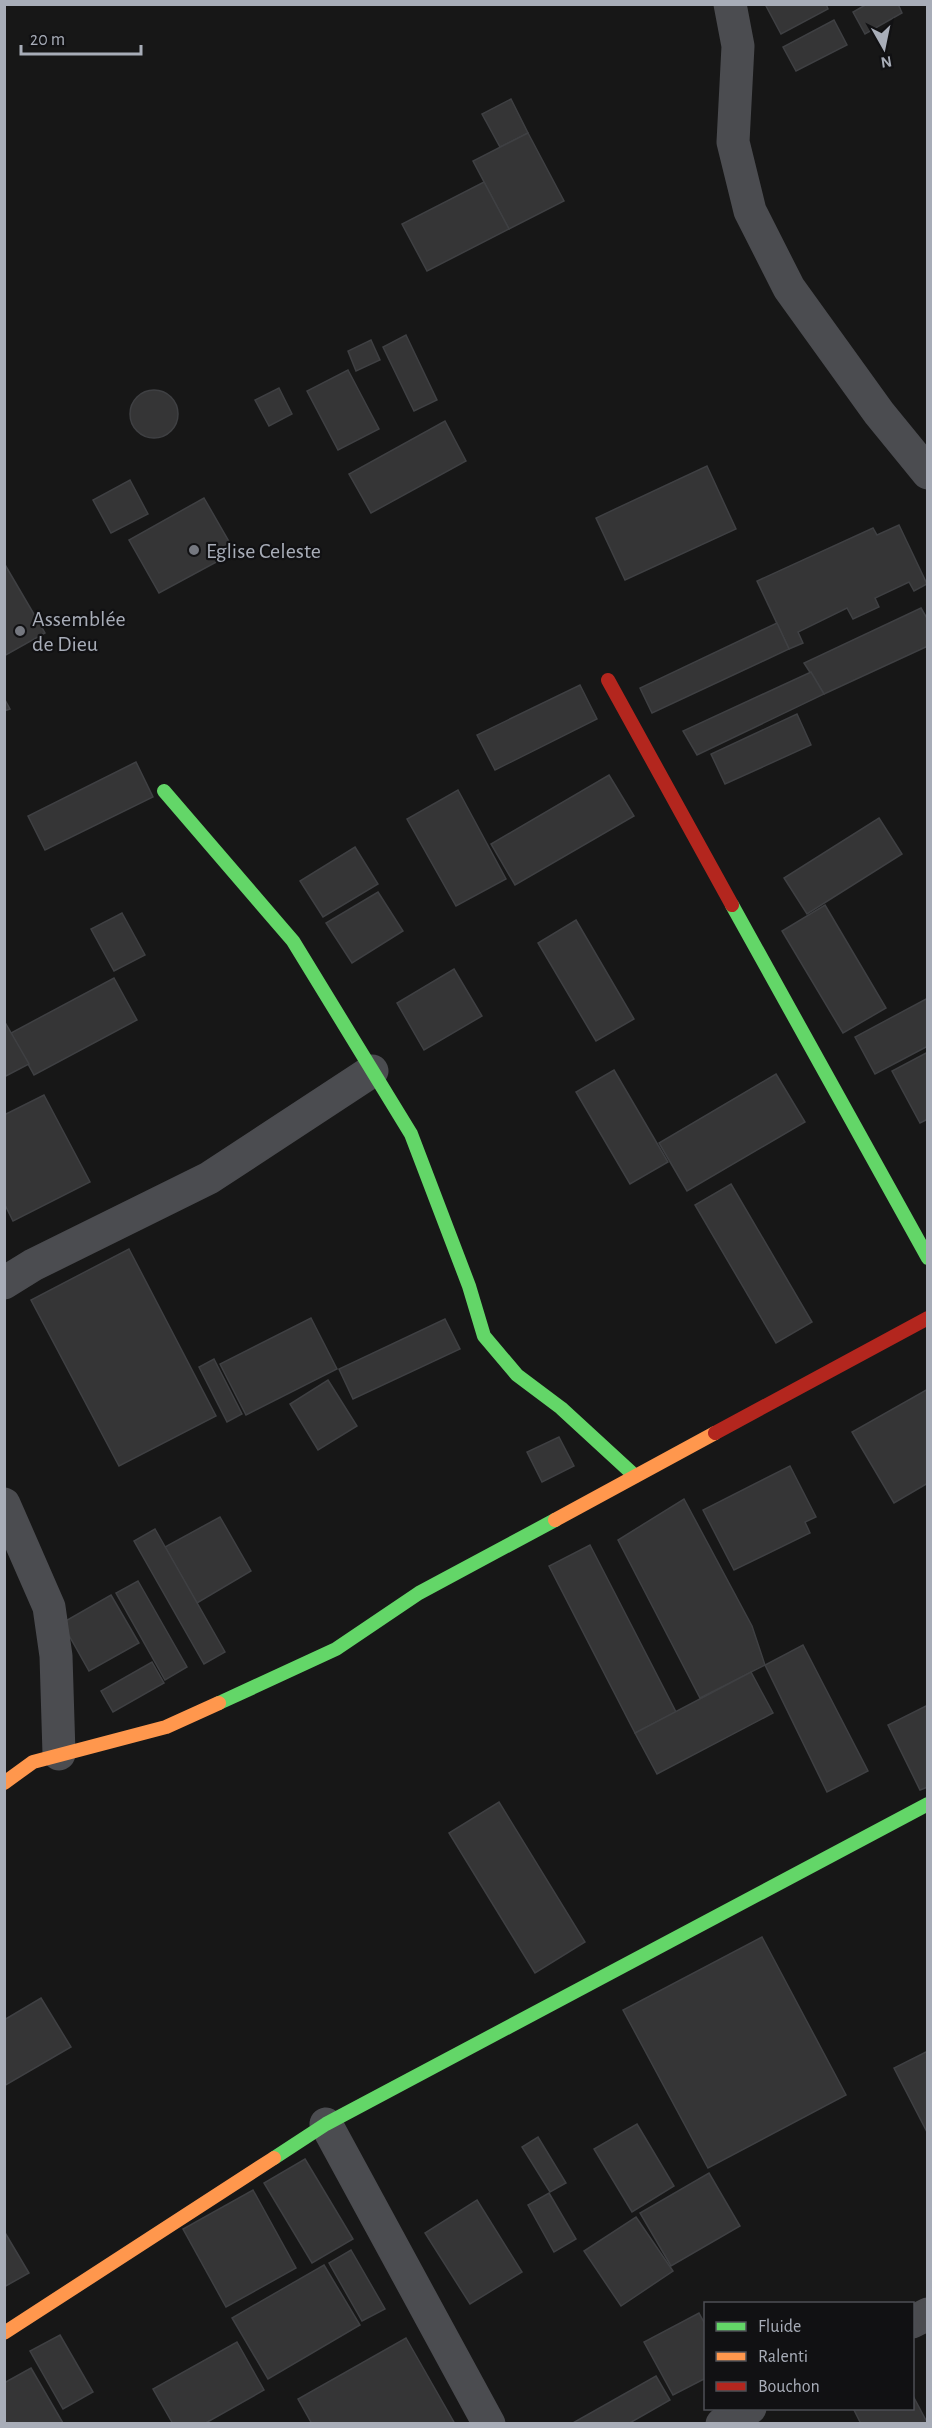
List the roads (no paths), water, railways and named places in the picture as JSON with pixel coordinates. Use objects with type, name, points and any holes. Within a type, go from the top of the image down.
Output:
[{"type":"street","points":[[730,4],[738,46],[733,142],[750,211],[789,288],[879,413],[927,473]]},
{"type":"street","points":[[608,680],[927,1258]]},
{"type":"street","points":[[164,791],[293,940],[411,1134],[469,1286],[484,1336],[517,1375],[561,1407],[634,1476]]},
{"type":"street","points":[[4,1283],[33,1264],[209,1178],[372,1071]]},
{"type":"street","points":[[4,1783],[33,1762],[166,1727],[336,1649],[419,1593],[927,1318]]},
{"type":"street","points":[[4,1504],[49,1607],[56,1656],[59,1754]]},
{"type":"street","points":[[4,2333],[326,2124],[927,1804]]},
{"type":"street","points":[[326,2124],[489,2424]]},
{"type":"street","points":[[722,2424],[748,2410]]},
{"type":"place","name":"Eglise Celeste","points":[[194,550]]},
{"type":"place","name":"Assemblée de Dieu","points":[[20,631]]}]
